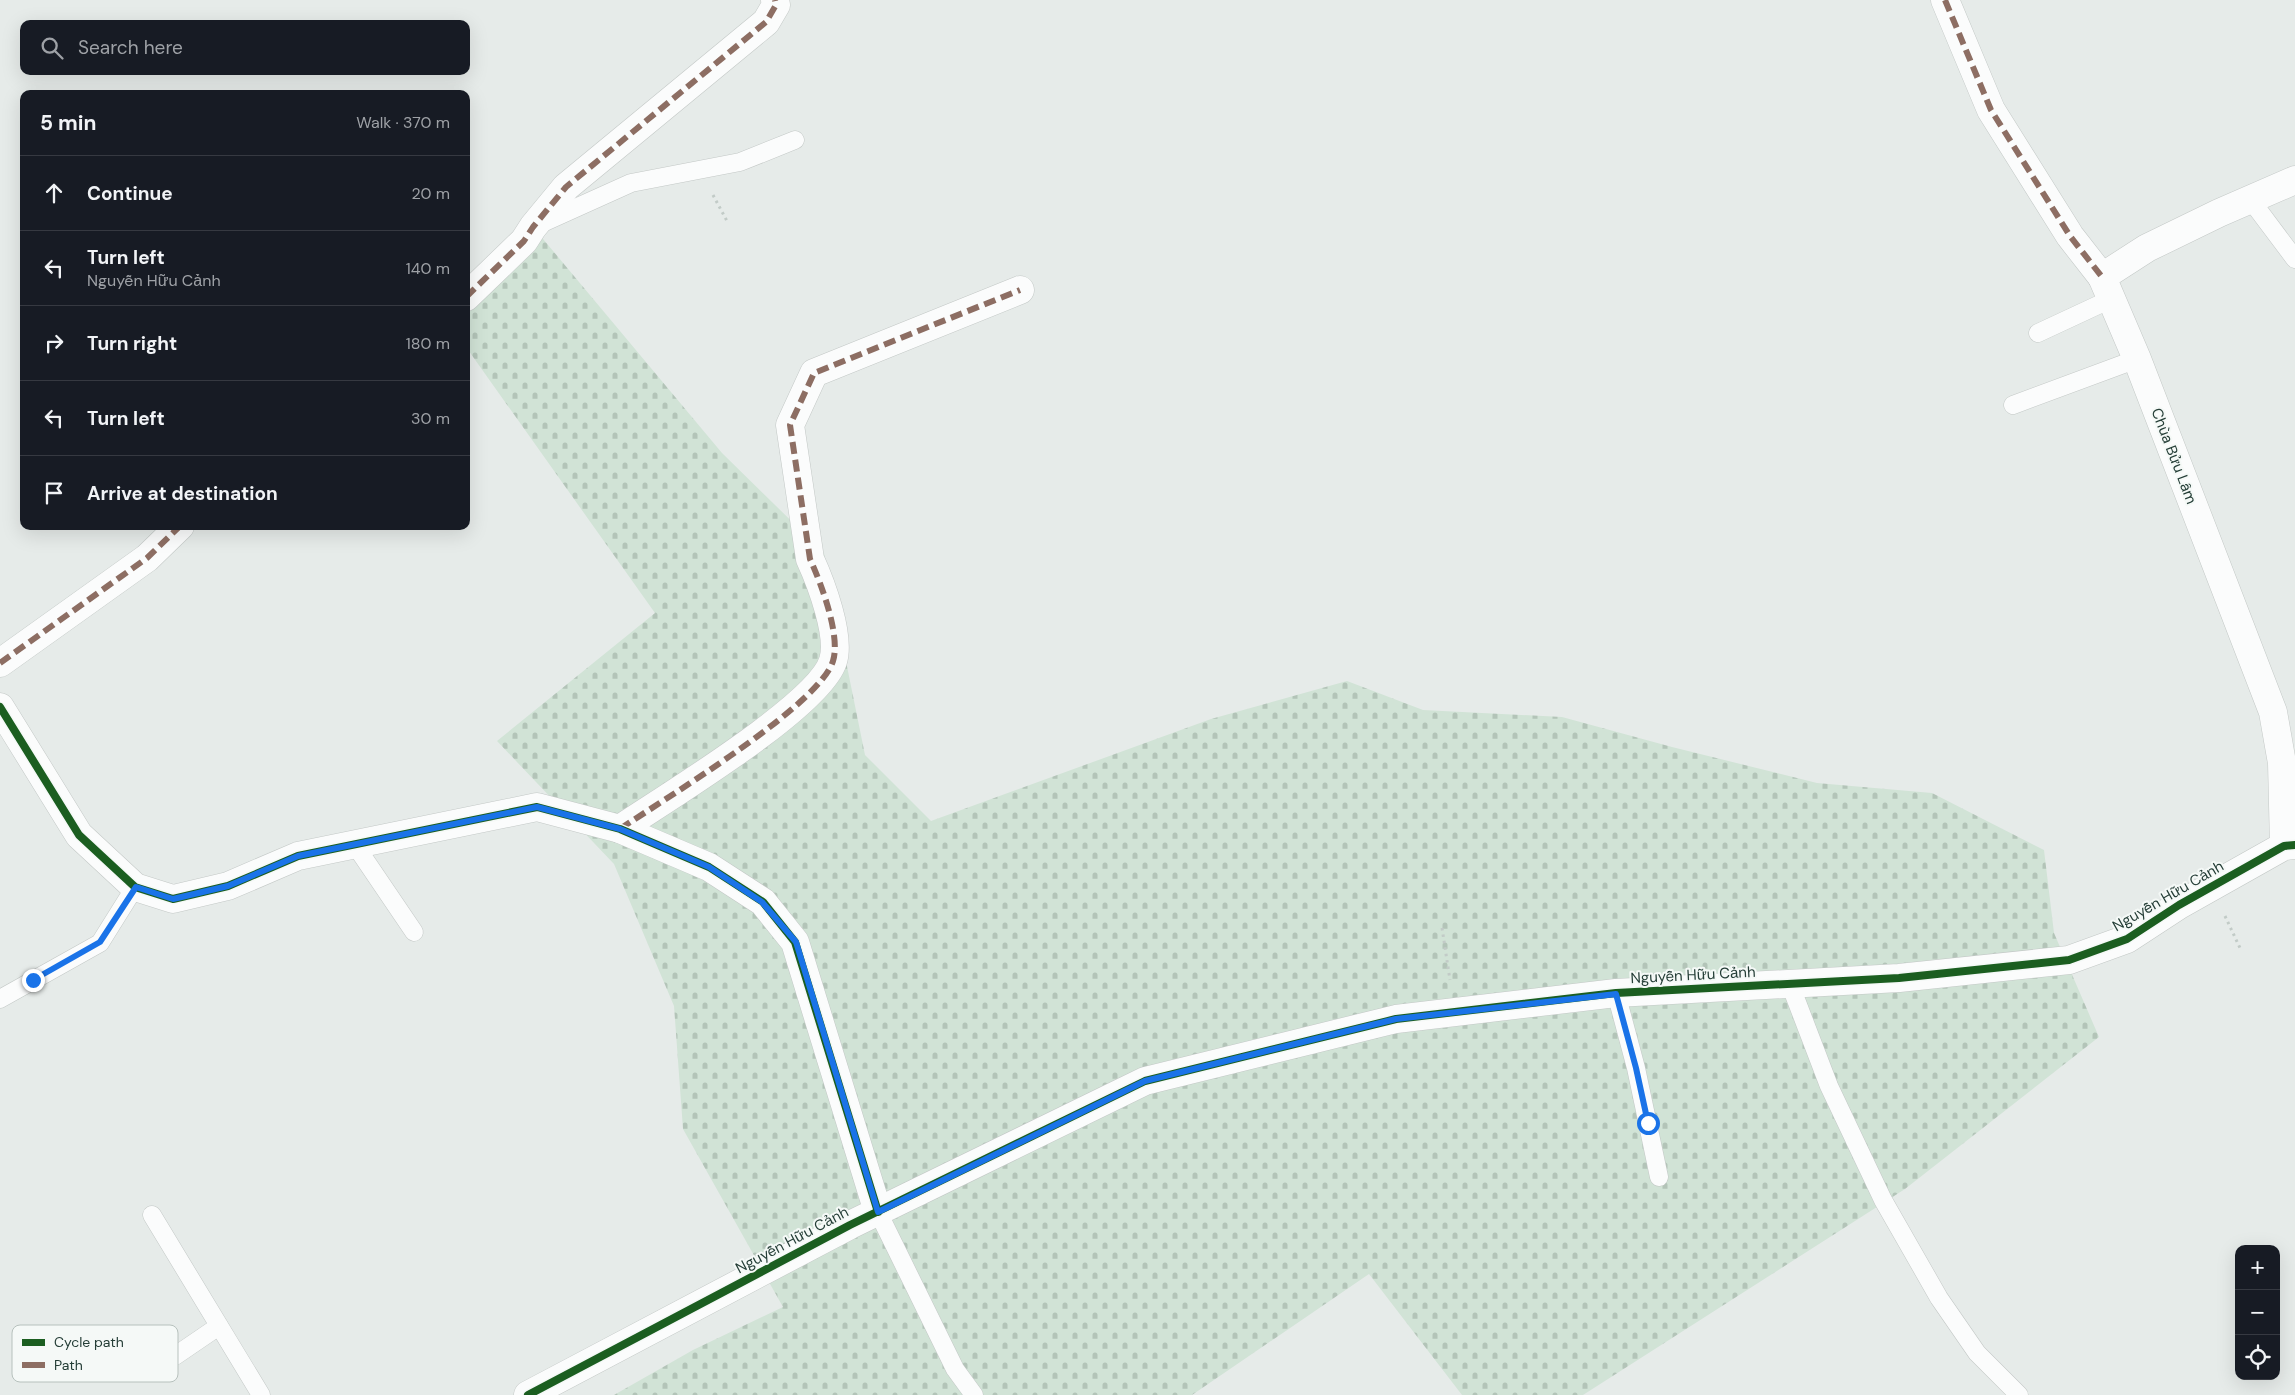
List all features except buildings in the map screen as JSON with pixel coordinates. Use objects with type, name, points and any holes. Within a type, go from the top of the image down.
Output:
[{"type":"street","points":[[470,293],[524,241],[532,227],[566,187],[766,22],[776,5],[775,0]]},
{"type":"street","name":"Chùa Bửu Lâm","points":[[1945,0],[1991,110],[2070,236],[2107,288],[2137,359],[2273,712],[2282,763],[2289,845]]},
{"type":"street","points":[[2107,288],[2147,248],[2250,199],[2295,180]]},
{"type":"street","points":[[620,829],[774,725],[812,692],[833,662],[835,642],[819,578],[810,559],[790,425],[814,373],[1020,290]]},
{"type":"street","points":[[0,663],[147,558],[176,530]]},
{"type":"street","points":[[0,707],[79,835],[136,887],[173,899],[228,886],[298,856],[537,807],[620,829],[709,867],[762,902],[796,942],[878,1212]]},
{"type":"street","name":"Nguyễn Hữu Cảnh","points":[[528,1395],[878,1212],[1145,1081],[1396,1019],[1616,994],[1899,978],[2069,960],[2128,939],[2179,905],[2289,845]]},
{"type":"lane","points":[[532,227],[631,183],[740,162],[795,140]]},
{"type":"lane","points":[[2250,199],[2295,259]]},
{"type":"lane","points":[[2038,333],[2107,288]]},
{"type":"lane","points":[[2013,405],[2137,359]]},
{"type":"lane","points":[[355,845],[414,932]]},
{"type":"lane","points":[[0,999],[100,942],[136,887]]},
{"type":"lane","points":[[1790,984],[1829,1086],[1883,1200],[1939,1298],[1976,1353],[2019,1395]]},
{"type":"lane","points":[[1616,994],[1636,1068],[1658,1177]]},
{"type":"lane","points":[[878,1212],[955,1369],[974,1395]]},
{"type":"lane","points":[[152,1215],[261,1395]]},
{"type":"lane","points":[[178,1354],[219,1326]]},
{"type":"path","points":[[1442,928],[1455,1013]]},
{"type":"green space","points":[[533,227],[722,453],[824,553],[865,755],[931,821],[1211,719],[1347,681],[1423,710],[1562,717],[1817,783],[1932,793],[2044,850],[2054,933],[2099,1037],[1905,1189],[1583,1395],[1462,1395],[1369,1274],[1192,1395],[614,1395],[693,1350],[783,1307],[683,1129],[674,1006],[614,864],[497,741],[655,613],[470,353],[470,296]]},
{"type":"marked path","points":[[470,293],[524,241],[566,187],[766,22],[776,5],[775,0]]},
{"type":"marked path","points":[[1945,0],[1991,110],[2070,236],[2102,277]]},
{"type":"marked path","points":[[620,829],[703,775],[771,726],[800,702],[822,680],[833,661],[835,650],[832,624],[824,595],[810,559],[790,425],[814,373],[1020,290]]},
{"type":"marked path","points":[[0,663],[147,558],[176,530]]},
{"type":"cycle path","points":[[0,707],[79,835],[135,887],[173,899],[228,886],[298,856],[537,807],[620,829],[709,867],[763,902],[795,942],[878,1212]]},
{"type":"cycle path","points":[[528,1395],[850,1225],[1145,1081],[1396,1019],[1616,993],[1899,978],[2069,960],[2127,939],[2179,905],[2284,846],[2295,845]]},
{"type":"route","points":[[33,980],[100,942],[136,887],[173,899],[228,886],[298,856],[537,807],[620,829],[709,867],[762,902],[796,942],[878,1212],[1145,1081],[1396,1019],[1616,994],[1636,1068],[1648,1123]]}]
